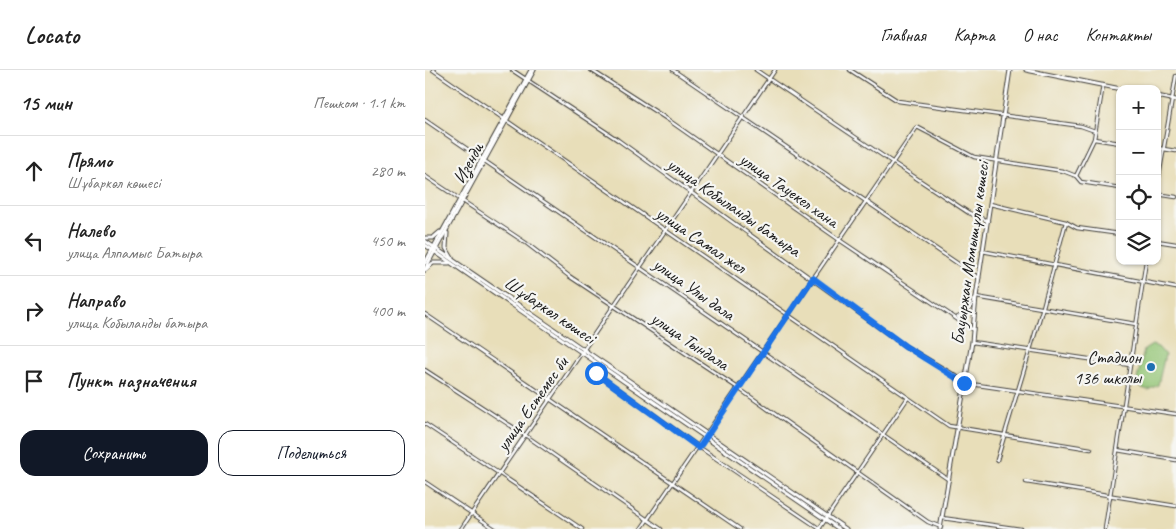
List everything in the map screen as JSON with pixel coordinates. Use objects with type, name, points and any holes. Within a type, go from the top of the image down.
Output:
[{"type":"street","name":"улица Самал жел","points":[[433,70],[789,314],[907,399],[949,426],[1091,449]]},
{"type":"street","name":"улица Кобыланды батыра","points":[[512,70],[691,191],[905,346],[948,371],[964,383]]},
{"type":"street","name":"Изенди","points":[[425,263],[462,200],[532,70]]},
{"type":"street","name":"улица Тауекел хана","points":[[591,70],[838,239],[958,317],[973,330]]},
{"type":"street","points":[[673,70],[742,119],[979,278]]},
{"type":"street","points":[[756,70],[892,162],[969,212],[988,221]]},
{"type":"street","name":"улица Естемес би","points":[[461,529],[775,70]]},
{"type":"street","points":[[850,70],[898,101],[1081,126],[1095,131]]},
{"type":"street","name":"Бауыржан Момышұлы көшесі","points":[[941,528],[972,342],[982,251],[1010,70]]},
{"type":"street","points":[[1027,70],[1116,88]]},
{"type":"street","points":[[1160,175],[1174,100],[1176,76]]},
{"type":"street","points":[[1077,176],[1095,131],[1103,85]]},
{"type":"street","points":[[1161,97],[1174,100]]},
{"type":"street","name":"улица Улы дала","points":[[425,120],[949,480]]},
{"type":"street","points":[[641,529],[699,448],[838,239],[917,127],[974,157],[1063,171],[1077,176],[1081,182],[1116,187]]},
{"type":"street","points":[[1093,138],[1116,141]]},
{"type":"street","points":[[1161,149],[1176,151]]},
{"type":"street","name":"улица Тындала","points":[[425,176],[526,243],[569,276],[614,304],[738,388],[928,522],[941,528]]},
{"type":"street","points":[[1161,195],[1176,197]]},
{"type":"street","points":[[990,204],[1061,219],[1077,228],[1116,233]]},
{"type":"street","points":[[997,460],[1043,307],[1066,222]]},
{"type":"street","points":[[425,239],[437,236],[447,226]]},
{"type":"street","points":[[447,226],[446,248],[455,264]]},
{"type":"street","name":"Шұбаркөл көшесі","points":[[425,239],[434,249]]},
{"type":"street","points":[[1161,242],[1176,244]]},
{"type":"street","name":"Шұбаркөл көшесі","points":[[425,245],[434,249],[845,529]]},
{"type":"street","name":"Изенди","points":[[425,269],[434,249]]},
{"type":"street","points":[[982,251],[1176,288]]},
{"type":"street","points":[[425,269],[439,262],[455,264]]},
{"type":"street","points":[[1105,529],[1145,265]]},
{"type":"street","points":[[958,317],[967,312],[976,297],[1136,324]]},
{"type":"street","points":[[425,314],[740,529]]},
{"type":"street","points":[[972,342],[1130,365]]},
{"type":"street","name":"Шұбаркөл көшесі","points":[[583,352],[595,362],[707,436]]},
{"type":"street","name":"Шұбаркөл көшесі","points":[[595,362],[593,371],[699,448],[820,529]]},
{"type":"street","points":[[425,370],[525,435],[661,529]]},
{"type":"street","points":[[964,383],[1176,414]]},
{"type":"street","points":[[820,529],[907,399]]},
{"type":"street","points":[[425,424],[500,472],[582,529]]},
{"type":"street","points":[[1117,450],[1176,460]]},
{"type":"street","points":[[425,482],[495,529]]},
{"type":"street","points":[[1026,482],[1176,506]]},
{"type":"street","name":"Шұбаркөл көшесі","points":[[827,518],[839,529]]},
{"type":"street","points":[[942,518],[1021,529]]},
{"type":"green space","name":"Стадион 136 школы","points":[[1152,345],[1158,347],[1165,355],[1158,385],[1148,390],[1142,388],[1137,379],[1144,350]]},
{"type":"place","name":"Стадион 136 школы","points":[[1151,367]]},
{"type":"route","points":[[596,373],[699,448],[813,278],[889,332],[905,346],[927,357],[964,383]]}]
